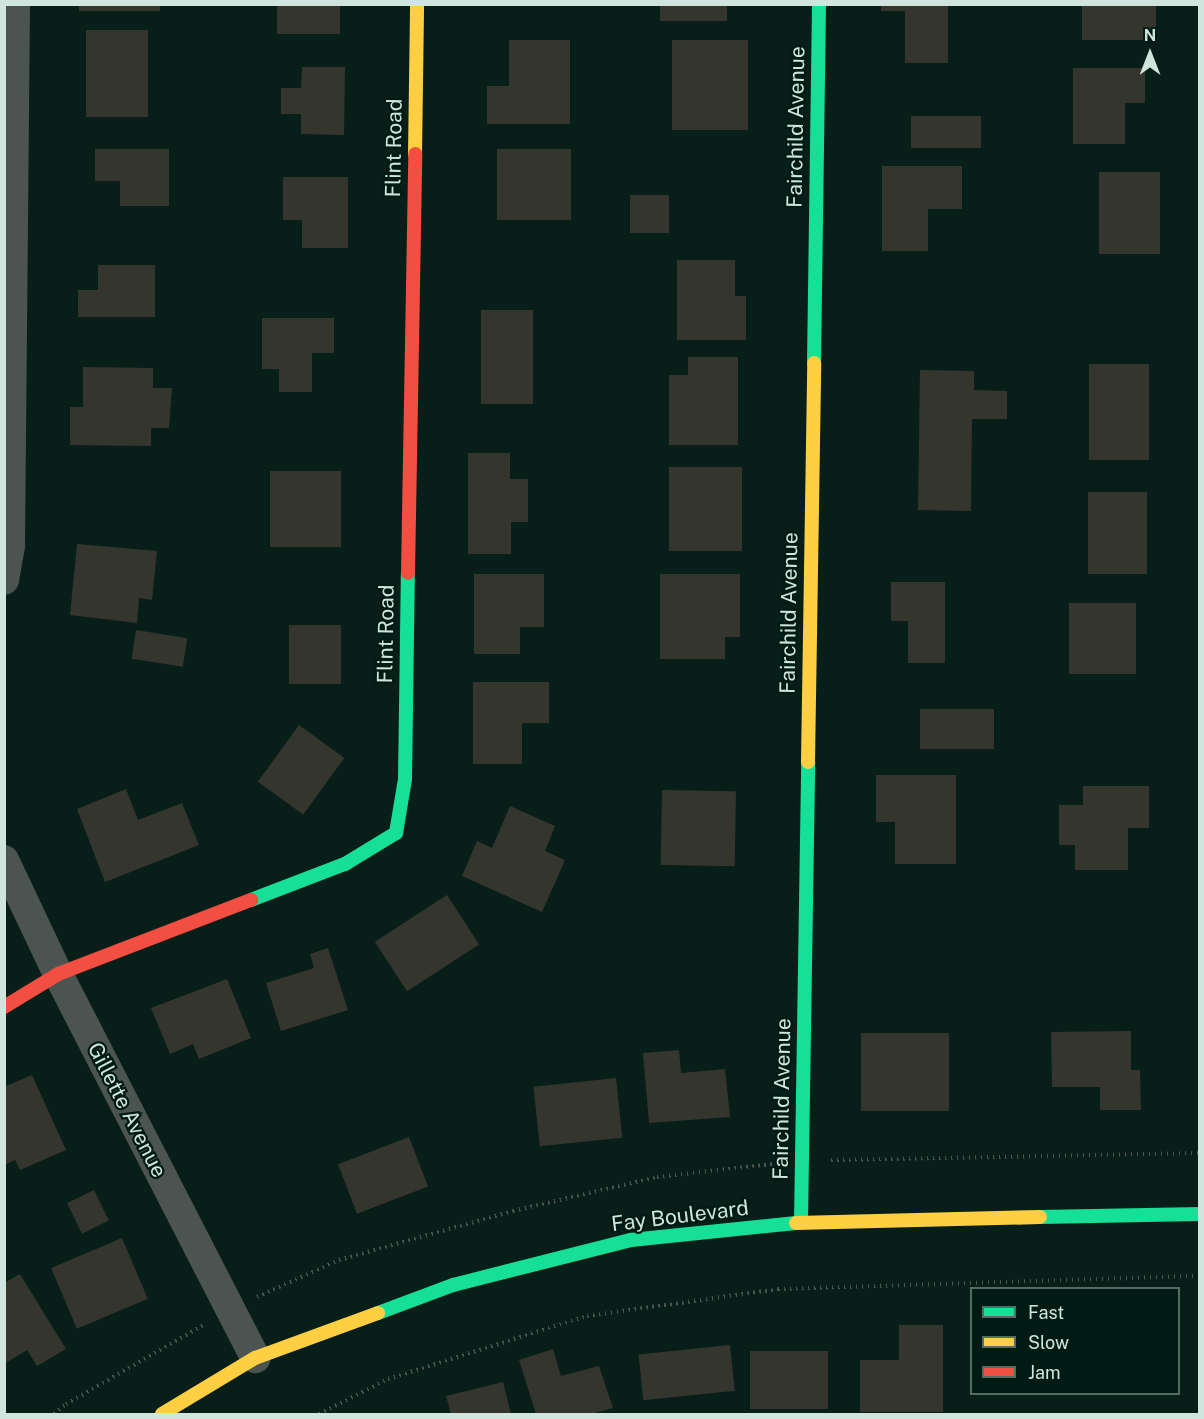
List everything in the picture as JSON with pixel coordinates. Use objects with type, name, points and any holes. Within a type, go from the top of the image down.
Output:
[{"type":"street","points":[[4,580],[10,545],[15,4]]},
{"type":"street","name":"Flint Road","points":[[4,1007],[58,974],[345,864],[396,833],[405,779],[417,4]]},
{"type":"street","name":"Fairchild Avenue","points":[[801,1222],[819,4]]},
{"type":"street","name":"Gillette Avenue","points":[[4,860],[58,974],[255,1358]]},
{"type":"street","name":"Fay Boulevard","points":[[162,1414],[255,1358],[453,1285],[620,1243],[801,1222],[1200,1214]]},
{"type":"path","points":[[318,1414],[388,1379],[587,1316],[778,1289],[1200,1276]]},
{"type":"building","points":[[79,4],[160,4],[160,11],[79,11]]},
{"type":"building","points":[[277,4],[340,4],[340,34],[277,34]]},
{"type":"building","points":[[660,4],[727,4],[727,21],[660,21]]},
{"type":"building","points":[[881,4],[948,4],[948,63],[905,63],[905,11],[881,11]]},
{"type":"building","points":[[1082,4],[1156,4],[1156,40],[1082,40]]},
{"type":"building","points":[[86,30],[148,30],[148,117],[86,117]]},
{"type":"building","points":[[509,40],[570,40],[570,124],[487,124],[487,86],[509,86]]},
{"type":"building","points":[[672,40],[748,40],[748,130],[672,130]]},
{"type":"building","points":[[302,67],[345,67],[344,135],[301,134],[301,114],[281,114],[281,88],[301,88]]},
{"type":"building","points":[[1073,68],[1145,68],[1145,103],[1125,103],[1125,144],[1073,144]]},
{"type":"building","points":[[911,116],[981,116],[981,148],[911,148]]},
{"type":"building","points":[[95,149],[169,149],[169,206],[120,206],[120,181],[95,181]]},
{"type":"building","points":[[497,149],[571,149],[571,220],[497,220]]},
{"type":"building","points":[[882,166],[962,166],[962,209],[928,209],[928,251],[882,251]]},
{"type":"building","points":[[1099,172],[1160,172],[1160,254],[1099,254]]},
{"type":"building","points":[[283,177],[348,177],[348,248],[302,248],[302,220],[283,220]]},
{"type":"building","points":[[630,195],[669,195],[669,233],[630,233]]},
{"type":"building","points":[[677,260],[735,260],[735,296],[746,296],[746,340],[677,340]]},
{"type":"building","points":[[98,265],[155,265],[155,317],[78,317],[78,290],[98,290]]},
{"type":"building","points":[[481,310],[533,310],[533,404],[481,404]]},
{"type":"building","points":[[262,318],[334,318],[334,353],[312,353],[312,392],[279,392],[279,369],[262,369]]},
{"type":"building","points":[[688,357],[738,357],[738,445],[669,445],[669,375],[688,375]]},
{"type":"building","points":[[1089,364],[1149,364],[1149,460],[1089,460]]},
{"type":"building","points":[[83,367],[153,368],[153,388],[172,388],[169,428],[151,428],[151,446],[70,445],[70,407],[83,407]]},
{"type":"building","points":[[920,370],[974,371],[974,390],[1007,391],[1007,419],[972,419],[971,511],[918,510]]},
{"type":"building","points":[[468,453],[510,453],[510,479],[528,479],[528,522],[511,522],[511,554],[468,554]]},
{"type":"building","points":[[669,467],[742,467],[742,551],[669,551]]},
{"type":"building","points":[[270,471],[341,471],[341,547],[270,547]]},
{"type":"building","points":[[1088,492],[1147,492],[1147,574],[1088,574]]},
{"type":"building","points":[[77,544],[157,551],[152,600],[139,598],[137,623],[70,615]]},
{"type":"building","points":[[474,574],[544,574],[544,627],[520,627],[520,654],[474,654]]},
{"type":"building","points":[[660,574],[740,574],[740,637],[725,637],[725,659],[660,659]]},
{"type":"building","points":[[891,582],[945,582],[945,663],[908,663],[908,621],[891,621]]},
{"type":"building","points":[[1069,603],[1136,603],[1136,674],[1069,674]]},
{"type":"building","points":[[289,625],[341,625],[341,684],[289,684]]},
{"type":"building","points":[[136,630],[187,638],[183,667],[131,659]]},
{"type":"building","points":[[473,682],[549,682],[549,723],[522,723],[522,764],[473,764]]},
{"type":"building","points":[[920,709],[994,709],[994,749],[920,749]]},
{"type":"building","points":[[299,725],[344,758],[303,815],[258,782]]},
{"type":"building","points":[[876,775],[956,775],[956,864],[895,864],[895,822],[876,822]]},
{"type":"building","points":[[1083,786],[1149,786],[1149,828],[1128,828],[1128,870],[1075,870],[1075,845],[1059,845],[1059,805],[1083,805]]},
{"type":"building","points":[[126,789],[138,820],[182,803],[199,845],[105,882],[77,809]]},
{"type":"building","points":[[662,790],[736,791],[735,866],[661,865]]},
{"type":"building","points":[[510,806],[555,826],[545,851],[565,860],[542,912],[462,876],[477,841],[492,848]]},
{"type":"building","points":[[447,895],[479,944],[407,991],[375,942]]},
{"type":"building","points":[[328,948],[348,1010],[281,1031],[266,983],[314,968],[310,954]]},
{"type":"building","points":[[227,979],[251,1038],[199,1059],[193,1044],[170,1054],[151,1008]]},
{"type":"building","points":[[1131,1031],[1131,1070],[1140,1070],[1141,1110],[1100,1110],[1100,1087],[1052,1087],[1051,1032]]},
{"type":"building","points":[[861,1033],[949,1033],[949,1111],[861,1111]]},
{"type":"building","points":[[679,1050],[681,1073],[725,1069],[730,1117],[649,1123],[643,1053]]},
{"type":"building","points":[[32,1075],[66,1150],[20,1170],[15,1160],[4,1165],[4,1087]]},
{"type":"building","points":[[616,1078],[622,1138],[540,1146],[533,1087]]},
{"type":"building","points":[[409,1137],[428,1186],[357,1214],[338,1164]]},
{"type":"building","points":[[94,1190],[109,1221],[82,1234],[67,1203]]},
{"type":"building","points":[[122,1238],[148,1299],[77,1329],[51,1268]]},
{"type":"building","points":[[20,1274],[66,1349],[37,1366],[27,1350],[4,1364],[4,1283]]},
{"type":"building","points":[[899,1325],[943,1325],[943,1412],[860,1412],[860,1360],[899,1360]]},
{"type":"building","points":[[730,1345],[735,1391],[643,1400],[639,1355]]},
{"type":"building","points":[[553,1349],[561,1376],[599,1366],[613,1408],[591,1414],[536,1414],[519,1360]]},
{"type":"building","points":[[750,1351],[828,1351],[828,1409],[750,1409]]},
{"type":"building","points":[[503,1382],[511,1414],[451,1414],[446,1396]]},
{"type":"traffic: fast","points":[[814,363],[819,4]]},
{"type":"traffic: fast","points":[[251,900],[345,864],[396,833],[405,779],[408,573]]},
{"type":"traffic: fast","points":[[801,1222],[808,762]]},
{"type":"traffic: fast","points":[[1040,1217],[1200,1214]]},
{"type":"traffic: fast","points":[[378,1313],[453,1285],[631,1240],[796,1223]]},
{"type":"traffic: slow","points":[[415,154],[417,4]]},
{"type":"traffic: slow","points":[[808,762],[814,363]]},
{"type":"traffic: slow","points":[[796,1223],[1040,1217]]},
{"type":"traffic: slow","points":[[162,1414],[255,1358],[378,1313]]},
{"type":"traffic: jam","points":[[408,573],[415,154]]},
{"type":"traffic: jam","points":[[4,1007],[58,974],[251,900]]}]
